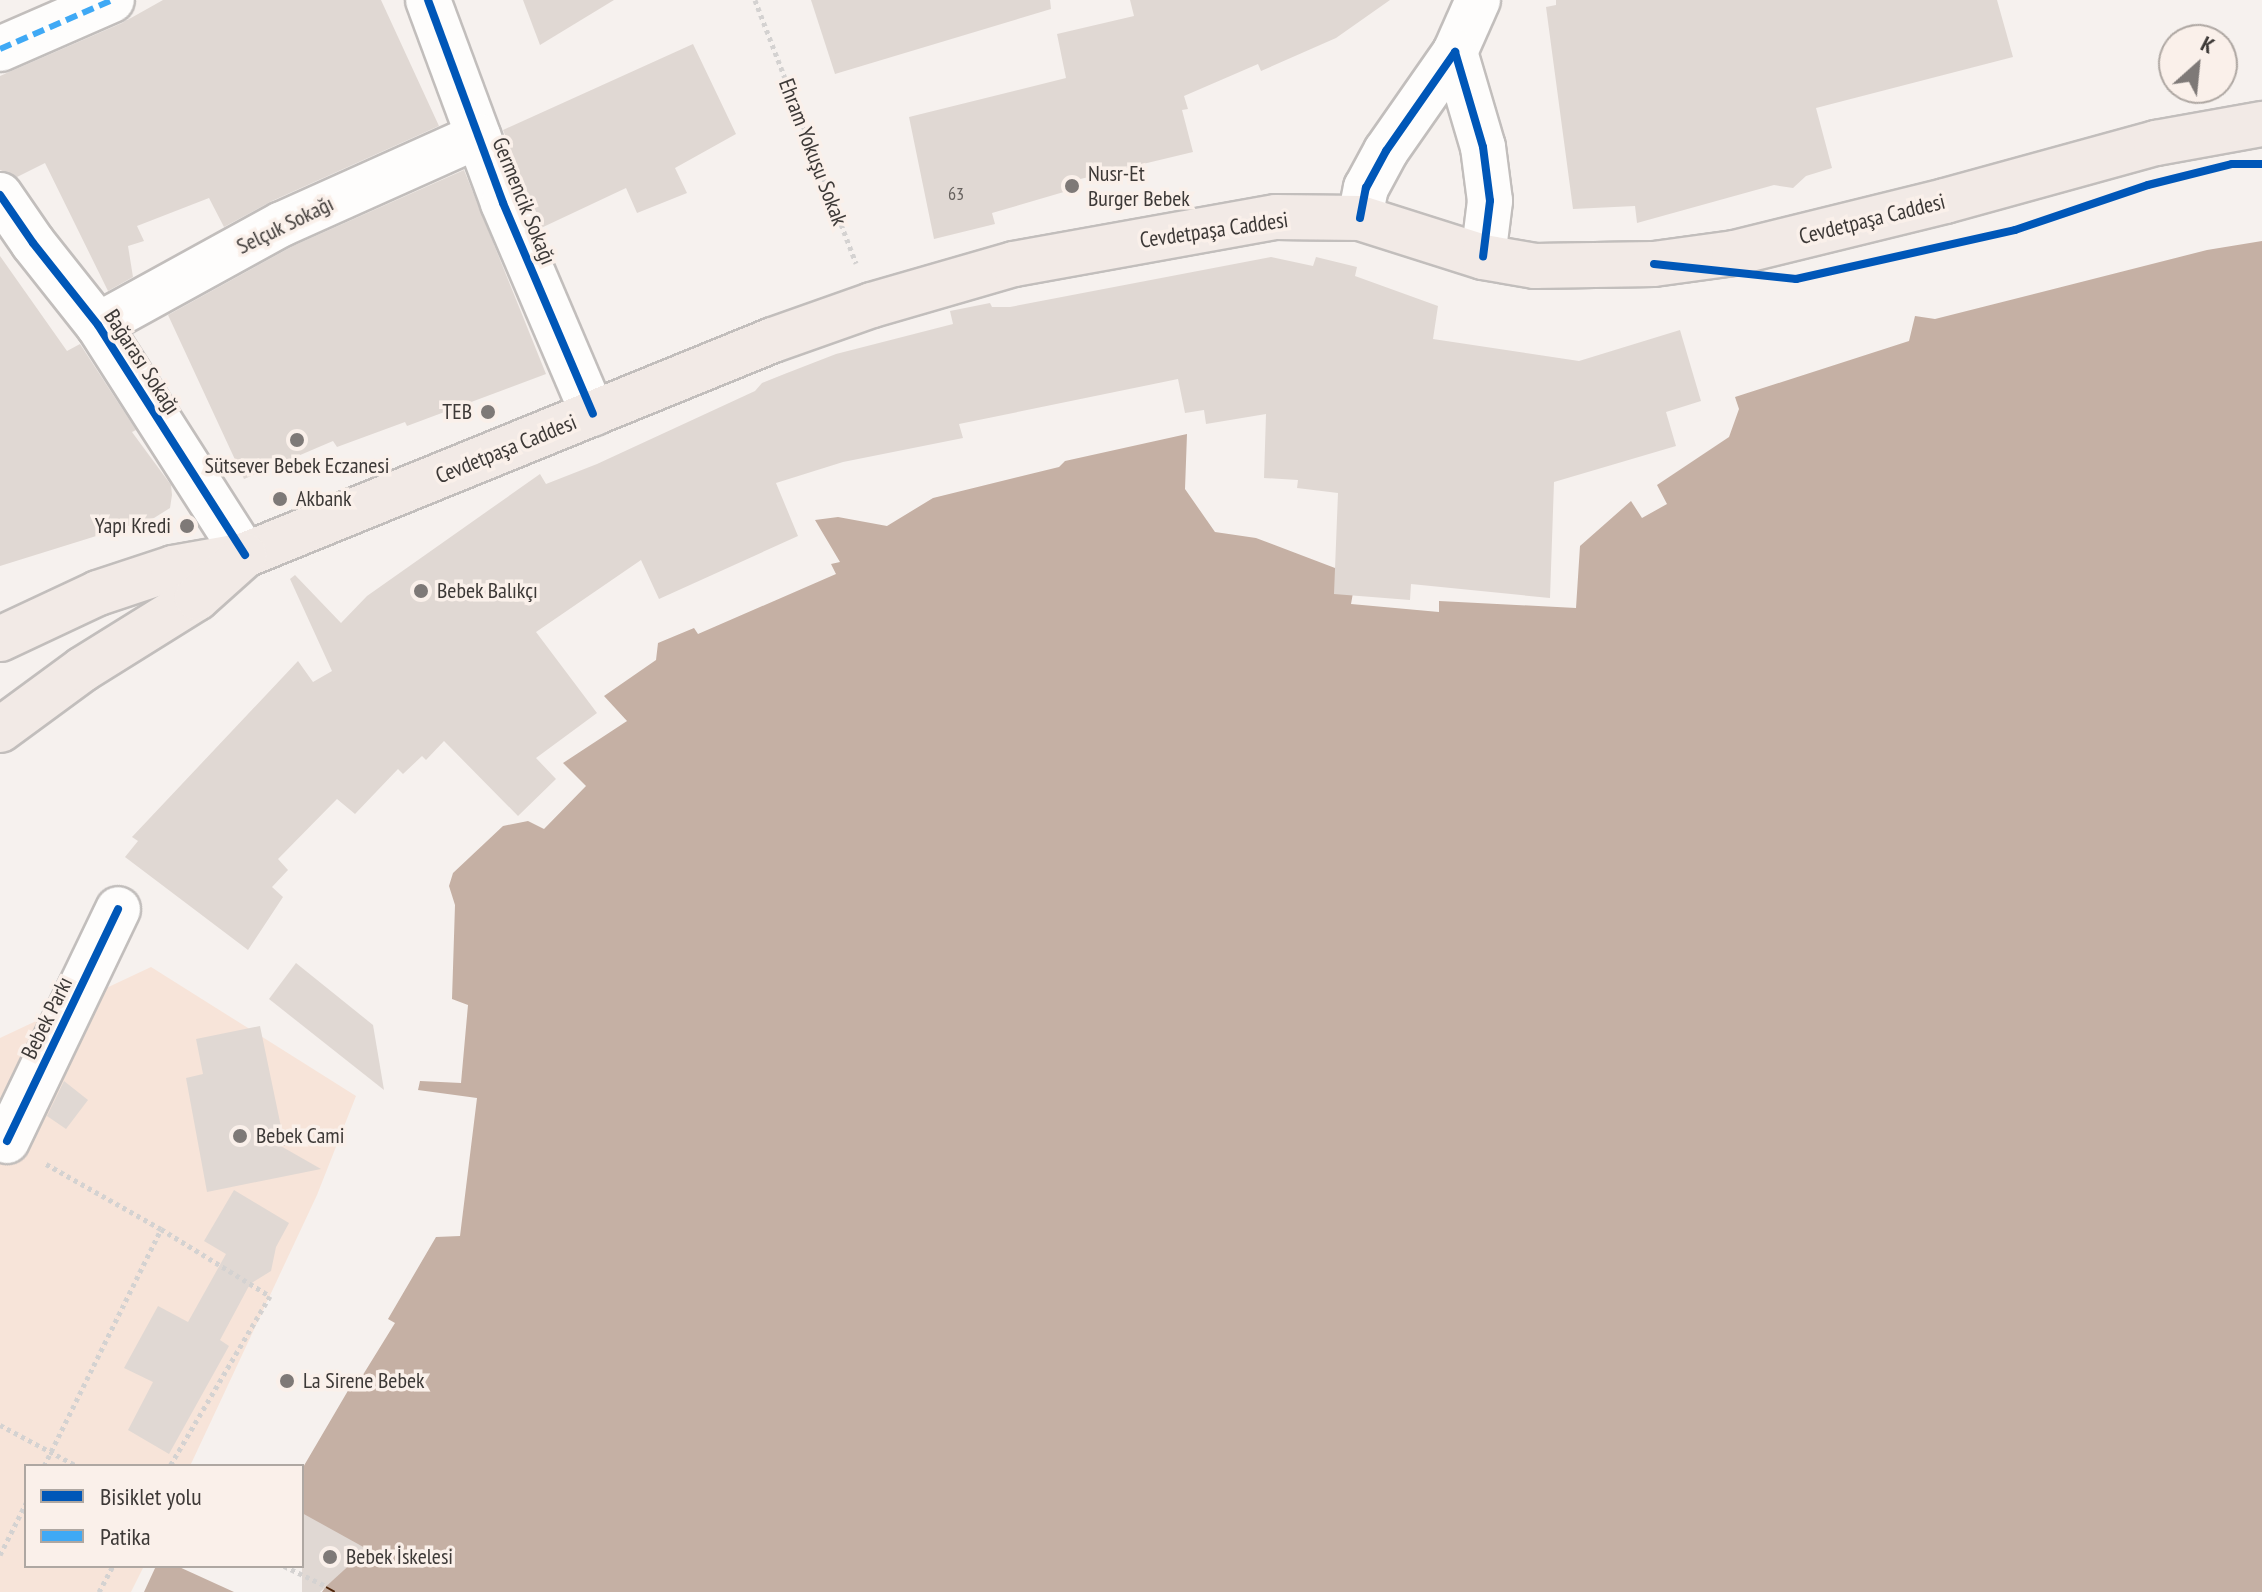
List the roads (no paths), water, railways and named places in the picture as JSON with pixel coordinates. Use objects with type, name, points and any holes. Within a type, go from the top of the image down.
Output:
[{"type":"main road","name":"Cevdetpaşa Caddesi","points":[[2,634],[98,593],[173,568],[245,555],[686,374],[872,305],[1014,264],[1276,217],[1360,218],[1483,257],[1535,266],[1576,269],[1654,264],[1734,253],[1945,201],[2156,143],[2262,124]]},
{"type":"main road","name":"Cevdetpaşa Caddesi","points":[[0,730],[83,669],[197,598],[245,555]]},
{"type":"street","points":[[0,49],[112,0]]},
{"type":"street","name":"Germencik Sokağı","points":[[428,0],[503,203],[593,414]]},
{"type":"street","points":[[1360,218],[1366,188],[1386,151],[1455,52],[1478,0]]},
{"type":"street","points":[[1455,52],[1483,147],[1490,201],[1483,257]]},
{"type":"street","name":"Selçuk Sokağı","points":[[98,325],[282,224],[478,136]]},
{"type":"street","name":"Bağarası Sokağı","points":[[0,195],[33,243],[98,325],[245,555]]},
{"type":"street","name":"Bebek Parkı","points":[[7,1141],[118,909]]},
{"type":"place","name":"Nusr-Et Burger Bebek","points":[[1072,186]]},
{"type":"place","name":"TEB","points":[[488,412]]},
{"type":"place","name":"Sütsever Bebek Eczanesi","points":[[297,440]]},
{"type":"place","name":"Akbank","points":[[280,499]]},
{"type":"place","name":"Yapı Kredi","points":[[187,526]]},
{"type":"place","name":"Bebek Balıkçı","points":[[421,591]]},
{"type":"place","name":"Bebek Cami","points":[[240,1136]]},
{"type":"place","name":"La Sirene Bebek","points":[[287,1381]]},
{"type":"place","name":"Bebek İskelesi","points":[[330,1557]]}]
